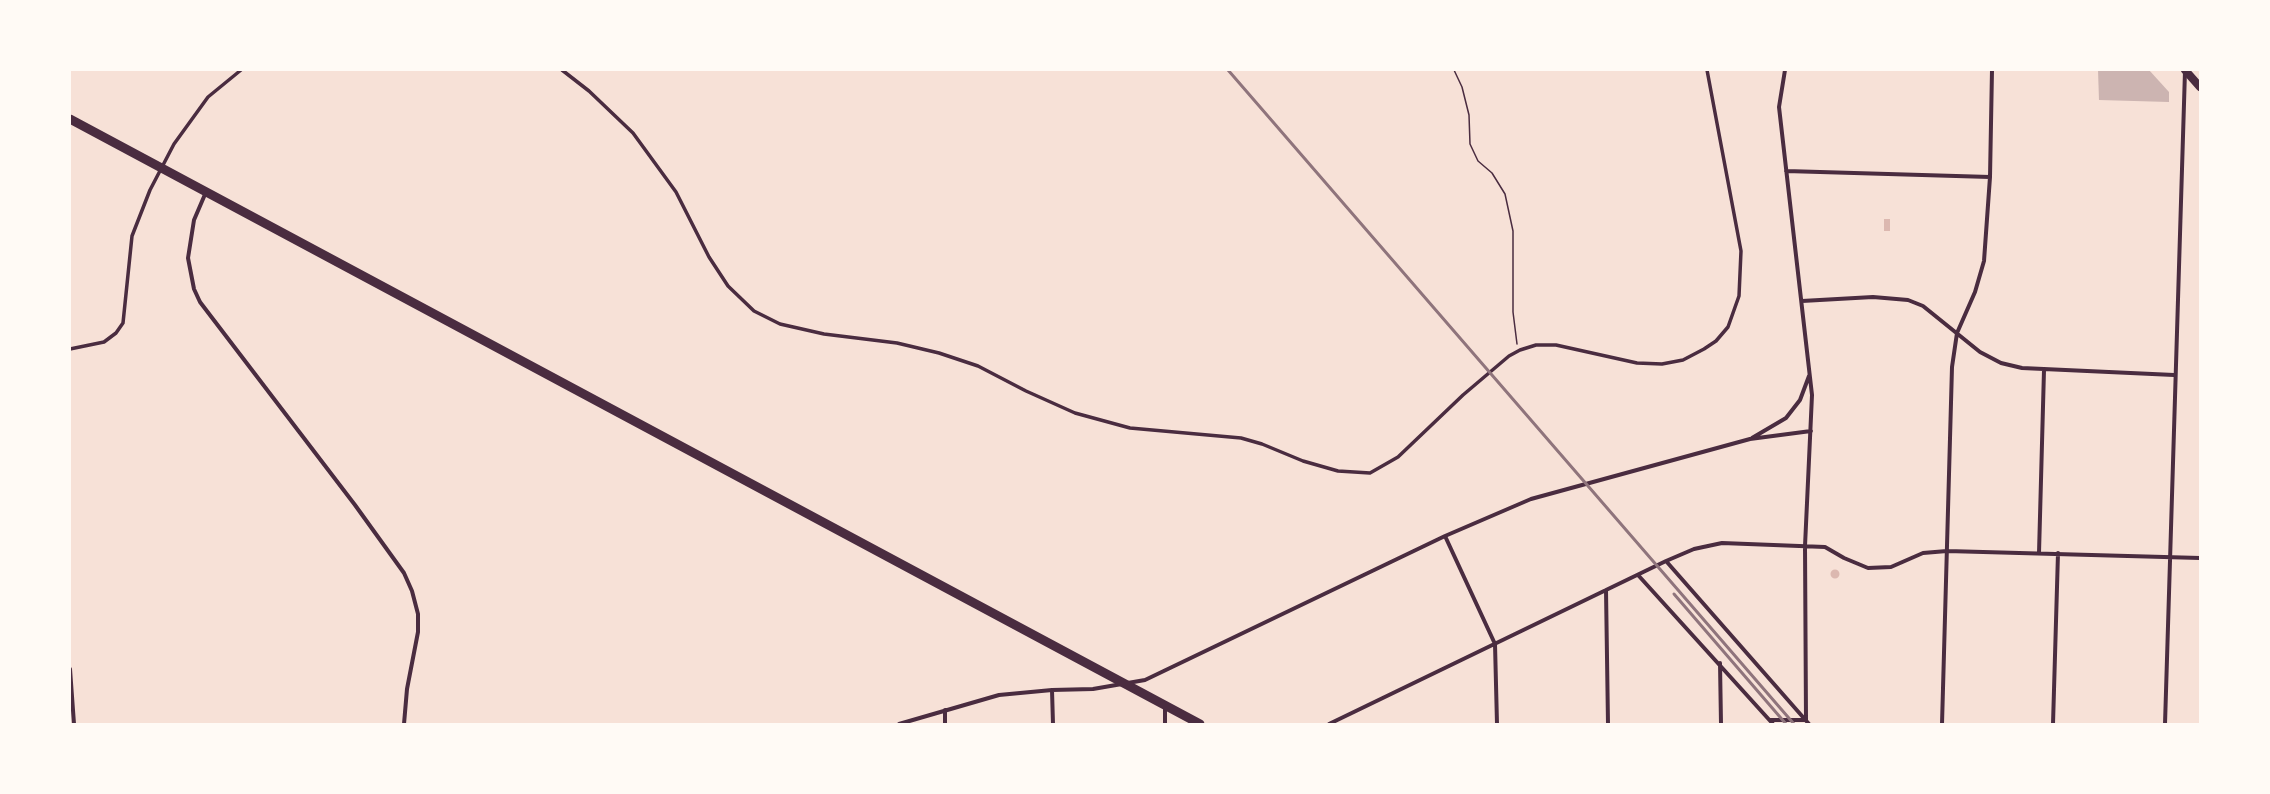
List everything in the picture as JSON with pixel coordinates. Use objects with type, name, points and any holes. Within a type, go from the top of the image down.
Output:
[{"type":"main road","points":[[2185,70],[2200,87]]},
{"type":"main road","points":[[70,119],[1200,724]]},
{"type":"street","points":[[70,349],[104,342],[116,333],[123,323],[132,236],[150,190],[174,144],[208,97],[241,70]]},
{"type":"street","points":[[562,70],[589,91],[633,133],[676,192],[709,257],[728,286],[754,310],[780,324],[824,334],[897,343],[939,353],[978,366],[1026,391],[1075,413],[1130,428],[1241,438],[1262,444],[1303,461],[1338,471],[1370,473],[1398,457],[1463,395],[1509,356],[1520,350],[1536,345],[1556,345],[1638,363],[1662,364],[1683,360],[1704,350],[1716,341],[1728,327],[1739,296],[1741,251],[1706,70]]},
{"type":"street","points":[[1785,70],[1779,107],[1812,395],[1805,546],[1808,722]]},
{"type":"street","points":[[1942,724],[1952,367],[1957,333],[1975,292],[1984,261],[1990,177],[1992,70]]},
{"type":"street","points":[[2164,724],[2174,375],[2185,70]]},
{"type":"street","points":[[1786,171],[1990,177]]},
{"type":"street","points":[[206,192],[194,220],[188,258],[194,289],[200,302],[355,505],[404,573],[412,591],[418,614],[418,632],[407,689],[404,724]]},
{"type":"street","points":[[1802,301],[1872,297],[1908,300],[1923,306],[1980,352],[2001,363],[2044,370],[2174,375]]},
{"type":"street","points":[[2039,553],[2044,370]]},
{"type":"street","points":[[1750,439],[1786,418],[1800,400],[1809,374]]},
{"type":"street","points":[[899,724],[999,695],[1052,690],[1093,689],[1145,680],[1445,536],[1531,500],[1560,490],[1750,439],[1811,431]]},
{"type":"street","points":[[1445,536],[1496,644],[1497,724]]},
{"type":"street","points":[[1328,724],[1666,561],[1694,549],[1722,543],[1825,547],[1844,558],[1868,568],[1891,568],[1923,553],[1947,551],[2200,558]]},
{"type":"street","points":[[2053,724],[2058,553]]},
{"type":"street","points":[[1666,561],[1808,722]]},
{"type":"street","points":[[1638,575],[1720,663],[1771,722],[1808,722]]},
{"type":"street","points":[[1606,590],[1608,724]]},
{"type":"street","points":[[1720,663],[1721,724]]},
{"type":"street","points":[[70,669],[74,724]]},
{"type":"street","points":[[1052,690],[1053,724]]},
{"type":"street","points":[[1165,705],[1165,724]]},
{"type":"street","points":[[945,710],[945,724]]},
{"type":"path","points":[[1454,70],[1462,87],[1469,115],[1470,144],[1478,162],[1492,173],[1505,194],[1513,231],[1513,312],[1516,342]]},
{"type":"shaded area","points":[[1884,219],[1890,219],[1890,231],[1884,231]]},
{"type":"shaded area","points":[[1833,570],[1837,570],[1839,574],[1837,578],[1833,578],[1831,576],[1831,572]]},
{"type":"building","points":[[2098,70],[2149,70],[2169,92],[2169,102],[2099,100]]},
{"type":"railway","points":[[1228,70],[1794,724]]},
{"type":"railway","points":[[1674,594],[1786,724]]}]
